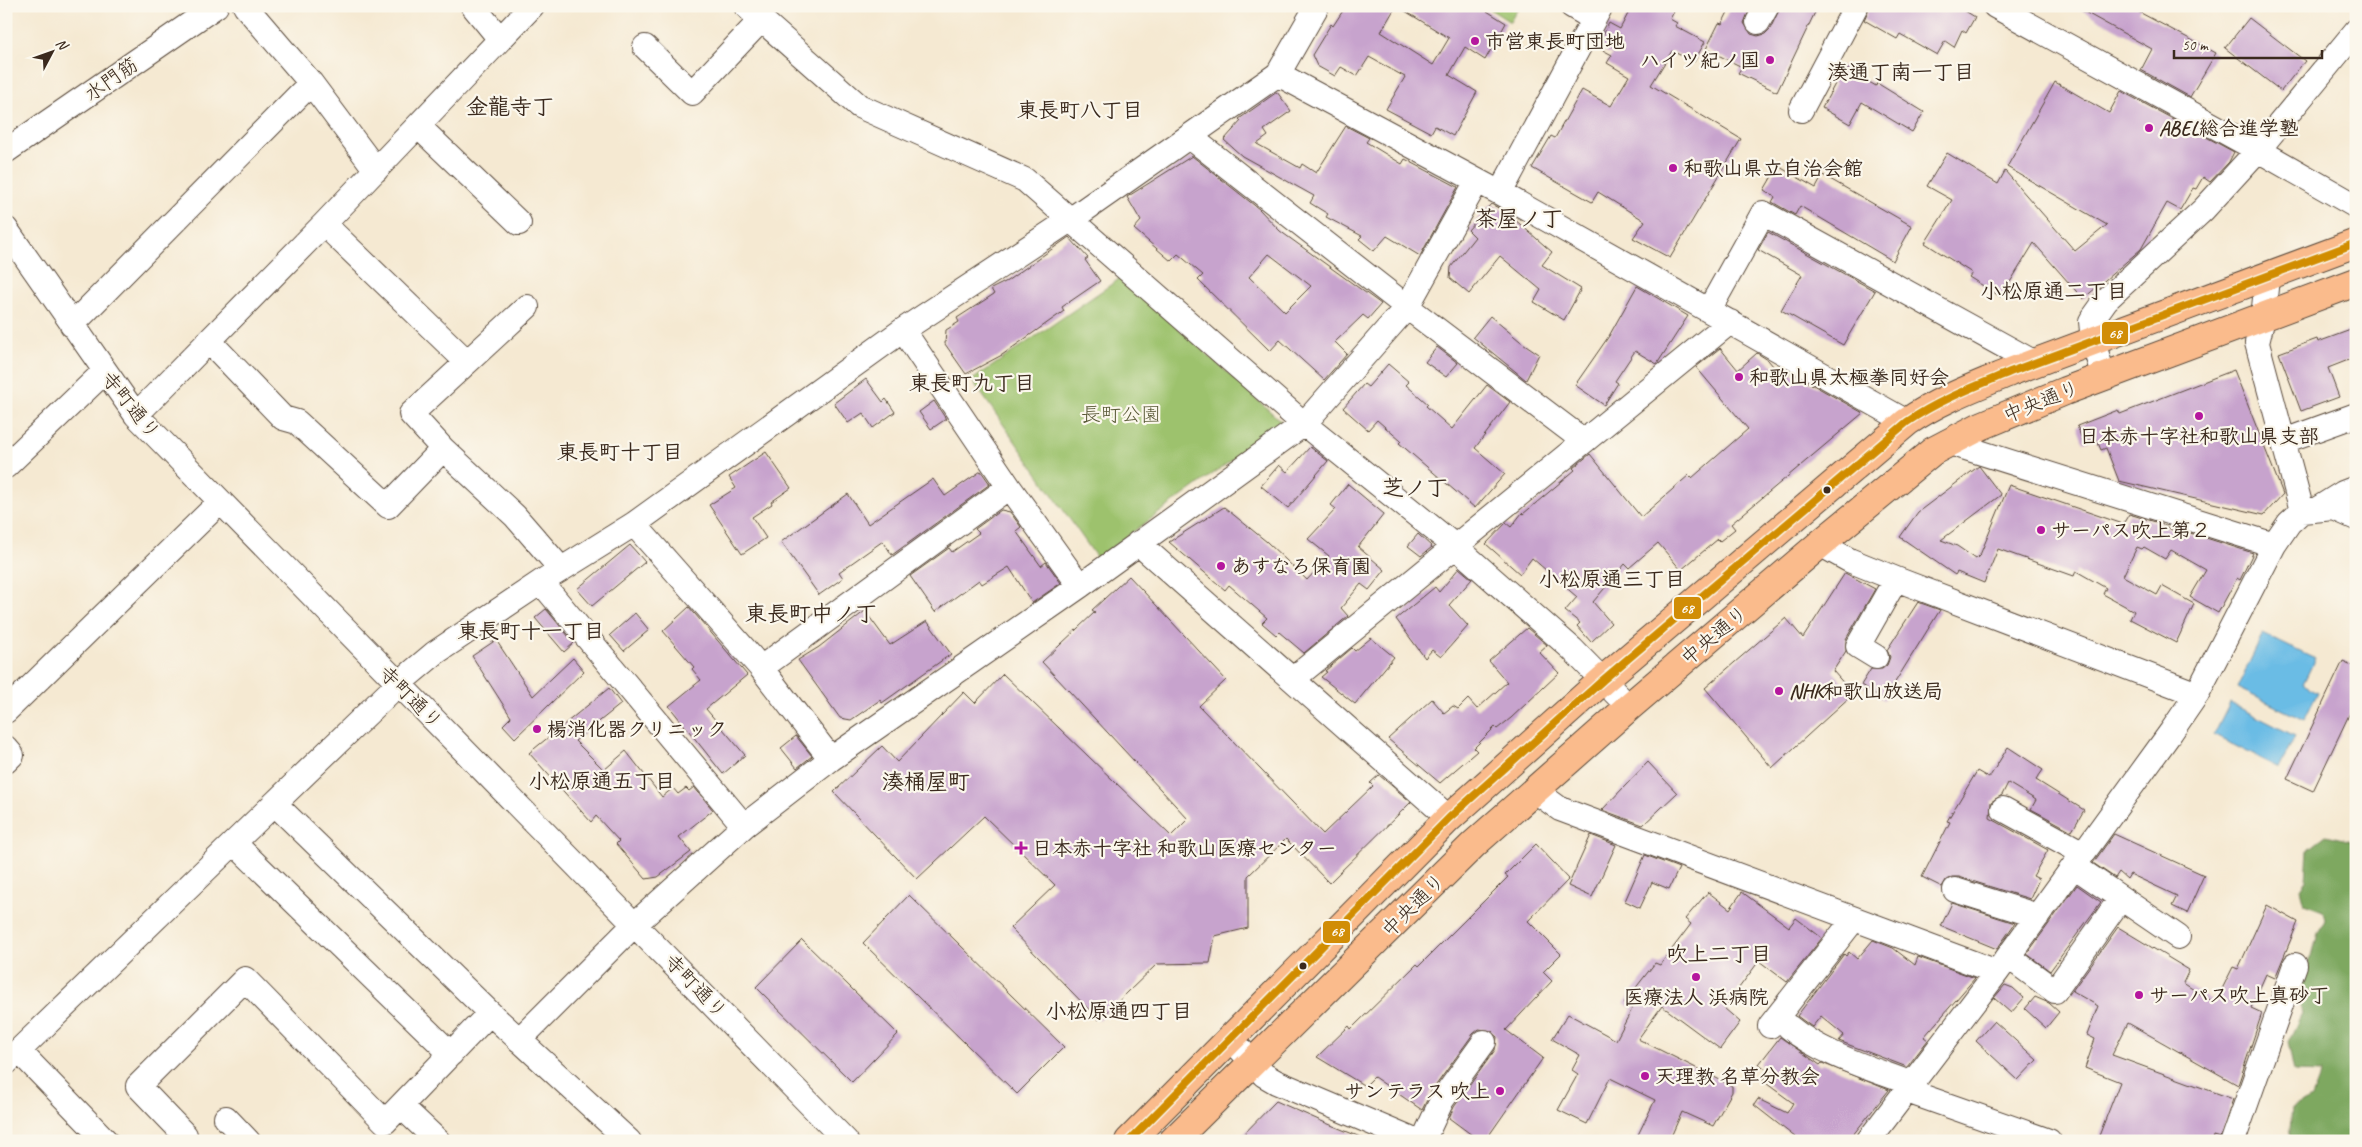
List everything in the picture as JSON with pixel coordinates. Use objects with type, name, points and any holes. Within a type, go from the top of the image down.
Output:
[{"type":"highway","name":"中央通り","points":[[1129,1141],[1449,818],[1603,680],[1906,422],[1931,406],[1954,395],[2356,243]]},
{"type":"highway","name":"中央通り","points":[[1173,1141],[1474,844],[1629,707],[1820,544],[1933,451],[1947,442],[1981,426],[2104,377],[2356,282]]},
{"type":"street","name":"水門筋","points":[[6,151],[216,6]]},
{"type":"street","points":[[245,6],[311,83],[376,170]]},
{"type":"street","points":[[473,6],[500,39]]},
{"type":"street","points":[[136,415],[324,224],[532,6]]},
{"type":"street","points":[[106,1141],[13,1057],[398,684],[436,653],[540,582],[634,524],[903,330],[1070,220],[1278,74],[1317,6]]},
{"type":"street","points":[[1500,193],[1597,13],[1572,6]]},
{"type":"street","points":[[1801,110],[1856,6]]},
{"type":"street","points":[[1995,6],[2356,206]]},
{"type":"street","points":[[645,47],[692,93],[754,13],[859,106],[1026,180],[1304,424],[1456,547],[1572,649],[1629,707]]},
{"type":"street","points":[[2104,377],[2093,342],[2092,320],[2106,300],[2203,210],[2258,150],[2356,31]]},
{"type":"street","points":[[1278,74],[1500,193],[1906,422]]},
{"type":"street","points":[[72,325],[311,83]]},
{"type":"street","points":[[418,126],[520,222]]},
{"type":"street","points":[[1190,137],[1407,307],[1584,441]]},
{"type":"street","points":[[519,1040],[635,924],[744,826],[831,758],[1080,586],[1304,424],[1407,307],[1477,181]]},
{"type":"street","points":[[1709,310],[1763,213],[2035,364]]},
{"type":"street","points":[[324,224],[466,361]]},
{"type":"street","name":"寺町通り","points":[[6,229],[104,372],[136,415],[219,503],[635,924],[846,1141]]},
{"type":"street","points":[[2267,278],[2263,318],[2256,343],[2284,441],[2310,509]]},
{"type":"street","points":[[527,307],[466,361],[411,414],[443,449],[515,516],[561,569]]},
{"type":"street","points":[[1293,679],[1730,322]]},
{"type":"street","points":[[903,330],[1009,488],[1080,586]]},
{"type":"street","points":[[209,341],[283,418],[296,422],[388,506],[443,449]]},
{"type":"street","points":[[6,466],[104,372]]},
{"type":"street","points":[[2284,441],[2356,415]]},
{"type":"street","points":[[1947,442],[2274,545]]},
{"type":"street","points":[[761,668],[1009,488]]},
{"type":"street","points":[[1868,1141],[2003,965],[2197,694],[2274,545],[2289,523],[2310,509],[2356,488]]},
{"type":"street","points":[[6,711],[219,503]]},
{"type":"street","points":[[2310,509],[2334,508],[2356,518]]},
{"type":"street","points":[[634,524],[761,668],[831,758]]},
{"type":"street","points":[[1138,543],[1449,818]]},
{"type":"street","points":[[1820,544],[1849,560],[1896,579],[2197,694]]},
{"type":"street","points":[[1876,657],[1858,646],[1896,579]]},
{"type":"street","points":[[540,582],[744,826]]},
{"type":"street","points":[[6,748],[12,755],[6,761]]},
{"type":"street","points":[[1534,790],[1560,809],[1854,919],[2003,965],[2055,991],[2121,898]]},
{"type":"street","points":[[276,804],[490,1013],[629,1141]]},
{"type":"street","points":[[2003,809],[2079,860],[2121,898],[2178,937]]},
{"type":"street","points":[[234,843],[451,1054]]},
{"type":"street","points":[[1955,890],[2038,916]]},
{"type":"street","points":[[1854,919],[1780,1027],[1909,1087],[2049,1141]]},
{"type":"street","points":[[2233,1141],[2295,965]]},
{"type":"street","points":[[186,1135],[138,1086],[245,979],[392,1123],[438,1141]]},
{"type":"street","points":[[392,1123],[451,1054],[490,1013]]},
{"type":"street","points":[[1231,1039],[1264,1075],[1276,1082],[1415,1141]]},
{"type":"street","points":[[1423,1141],[1442,1100],[1484,1042]]},
{"type":"street","points":[[226,1118],[248,1141]]},
{"type":"green space","points":[[1485,6],[1519,6],[1510,22]]},
{"type":"green space","name":"長町公園","points":[[1122,277],[1283,423],[1097,558],[972,380]]},
{"type":"green space","points":[[2326,835],[2356,842],[2356,1024],[2349,1044],[2348,1057],[2356,1077],[2356,1141],[2289,1141],[2292,1107],[2312,1097],[2321,1073],[2294,1072],[2288,1042],[2302,1013],[2296,992],[2312,956],[2318,933],[2325,920],[2323,911],[2304,904],[2300,889],[2306,880],[2308,849]]},
{"type":"water","points":[[2263,634],[2315,659],[2303,684],[2318,692],[2304,720],[2237,688]]},
{"type":"water","points":[[2230,703],[2295,736],[2279,768],[2214,735]]},
{"type":"building","points":[[1346,6],[1396,6],[1381,32],[1433,65],[1449,38],[1397,6],[1479,6],[1506,23],[1485,60],[1465,47],[1449,75],[1477,92],[1453,136],[1435,126],[1431,133],[1386,109],[1405,77],[1369,57],[1357,76],[1341,67],[1335,76],[1317,66],[1312,55],[1331,24],[1333,26]]},
{"type":"building","points":[[1632,6],[1677,6],[1670,19],[1677,23],[1675,26],[1705,42],[1694,62],[1672,51],[1651,85],[1741,139],[1670,258],[1633,238],[1645,221],[1598,192],[1592,202],[1532,168],[1551,136],[1555,138],[1582,90],[1611,106],[1629,76],[1607,63],[1612,55],[1597,47],[1609,23],[1620,29]]},
{"type":"building","points":[[1731,6],[1751,6],[1744,23],[1751,34],[1758,36],[1765,34],[1770,29],[1781,6],[1818,6],[1777,92],[1738,73],[1742,67],[1706,49],[1719,23],[1722,24]]},
{"type":"building","points":[[1870,6],[1957,6],[1975,17],[1966,33],[1962,30],[1954,47],[1945,41],[1937,55],[1900,34],[1897,39],[1864,20]]},
{"type":"building","points":[[2074,6],[2142,6],[2139,12],[2216,53],[2190,97],[2141,70],[2152,49]]},
{"type":"building","points":[[2249,18],[2305,61],[2281,91],[2225,48]]},
{"type":"building","points":[[1840,65],[1876,86],[1877,83],[1924,112],[1912,132],[1862,102],[1850,124],[1822,108],[1835,84],[1831,82]]},
{"type":"building","points":[[2055,82],[2109,113],[2121,91],[2234,152],[2229,162],[2210,182],[2203,177],[2196,189],[2193,188],[2180,210],[2167,203],[2141,249],[2083,299],[2034,243],[2001,297],[1969,277],[1972,273],[1925,243],[1952,200],[1927,186],[1947,153],[1998,184],[2005,171],[2075,251],[2107,225],[2007,167]]},
{"type":"building","points":[[1277,92],[1291,111],[1264,130],[1268,136],[1257,144],[1300,168],[1302,164],[1316,173],[1346,126],[1369,138],[1366,142],[1402,164],[1405,159],[1458,187],[1420,256],[1387,236],[1374,251],[1359,239],[1362,236],[1326,217],[1328,214],[1310,203],[1314,196],[1242,156],[1224,140],[1241,121],[1239,119]]},
{"type":"building","points":[[1192,156],[1259,209],[1280,231],[1381,304],[1368,319],[1363,315],[1335,342],[1347,354],[1324,380],[1280,340],[1270,351],[1198,280],[1203,275],[1178,254],[1171,261],[1134,229],[1141,221],[1127,197]],"holes":[[[1269,254],[1311,286],[1285,312],[1249,277]]]},
{"type":"building","points":[[1778,166],[1816,188],[1823,175],[1912,226],[1893,261],[1800,206],[1795,215],[1772,202],[1775,197],[1764,190]]},
{"type":"building","points":[[1491,204],[1506,212],[1552,252],[1542,265],[1581,289],[1564,320],[1534,302],[1541,290],[1500,256],[1469,294],[1450,278],[1451,267],[1475,237],[1468,230]]},
{"type":"building","points":[[1768,232],[1875,291],[1843,345],[1781,310],[1802,275],[1758,250]]},
{"type":"building","points":[[1069,237],[1088,258],[1085,260],[1100,281],[1062,307],[1064,311],[1002,355],[966,374],[945,344],[946,330],[959,322],[957,318],[994,294],[991,289],[1007,281]]},
{"type":"building","points":[[1637,286],[1688,316],[1657,364],[1635,351],[1615,381],[1618,383],[1604,405],[1575,385],[1609,336]]},
{"type":"building","points":[[1490,316],[1539,354],[1526,380],[1473,337]]},
{"type":"building","points":[[2356,328],[2356,357],[2328,368],[2339,397],[2301,411],[2279,353],[2317,339],[2318,342]]},
{"type":"building","points":[[1437,347],[1458,363],[1446,377],[1425,362]]},
{"type":"building","points":[[1720,348],[1738,370],[1757,353],[1768,360],[1785,380],[1790,372],[1863,413],[1731,524],[1735,529],[1720,541],[1718,539],[1681,570],[1658,543],[1629,568],[1625,564],[1593,602],[1611,623],[1591,642],[1577,626],[1580,623],[1565,611],[1577,597],[1532,558],[1520,574],[1486,544],[1506,523],[1511,527],[1522,513],[1575,470],[1573,468],[1590,454],[1641,517],[1689,475],[1692,478],[1748,429],[1696,367]]},
{"type":"building","points":[[1388,364],[1409,382],[1406,385],[1428,404],[1426,406],[1452,429],[1487,385],[1510,402],[1475,448],[1505,474],[1475,508],[1399,443],[1401,441],[1377,420],[1368,430],[1343,408],[1364,384],[1368,387]]},
{"type":"building","points":[[2234,370],[2283,494],[2264,515],[2119,481],[2106,448],[2101,450],[2096,438],[2083,442],[2077,426],[2118,410],[2120,414]]},
{"type":"building","points":[[866,379],[883,402],[886,399],[895,412],[873,428],[863,413],[848,423],[834,403]]},
{"type":"building","points":[[934,401],[946,419],[931,429],[919,412]]},
{"type":"building","points":[[1310,447],[1328,461],[1288,508],[1261,486],[1279,465],[1287,472]]},
{"type":"building","points":[[766,452],[791,488],[771,502],[772,504],[752,517],[766,538],[742,554],[709,505],[736,488],[729,477]]},
{"type":"building","points":[[1979,466],[2001,495],[1941,540],[1957,546],[1976,559],[1980,555],[2009,485],[2123,524],[2129,514],[2159,523],[2182,535],[2184,531],[2253,553],[2240,580],[2237,578],[2218,613],[2190,597],[2206,570],[2171,550],[2165,559],[2144,547],[2142,549],[2137,547],[2123,576],[2157,595],[2162,586],[2194,604],[2176,643],[2130,619],[2134,611],[2103,594],[2106,588],[2076,571],[2074,576],[1998,549],[1984,583],[1957,572],[1955,575],[1900,537],[1918,512]]},
{"type":"building","points":[[981,471],[990,484],[892,555],[883,541],[839,572],[843,578],[819,595],[781,542],[848,494],[868,524],[933,479],[945,496]]},
{"type":"building","points":[[1348,484],[1384,514],[1358,547],[1385,570],[1369,590],[1361,584],[1341,608],[1348,616],[1304,653],[1279,632],[1276,635],[1262,623],[1267,618],[1229,585],[1225,590],[1169,542],[1224,507],[1267,542],[1307,580],[1329,556],[1308,539],[1336,509],[1331,505]]},
{"type":"building","points":[[1001,510],[1010,512],[1021,527],[1016,531],[1041,566],[1046,562],[1061,583],[1032,603],[1009,567],[982,584],[979,580],[935,612],[910,576],[949,548],[952,552],[979,533],[975,529]]},
{"type":"building","points":[[1418,534],[1432,547],[1421,556],[1408,546]]},
{"type":"building","points":[[630,545],[645,562],[592,606],[577,589]]},
{"type":"building","points":[[1459,568],[1472,579],[1449,605],[1468,626],[1441,657],[1432,650],[1425,658],[1396,619],[1435,587],[1439,592]]},
{"type":"building","name":"NHK和歌山放送局","points":[[1845,573],[1875,589],[1846,639],[1846,651],[1833,671],[1853,694],[1772,768],[1705,688],[1786,618],[1803,638]]},
{"type":"building","points":[[1129,576],[1226,680],[1199,706],[1323,834],[1373,786],[1370,783],[1379,775],[1411,802],[1329,883],[1286,839],[1248,876],[1248,928],[1215,936],[1210,963],[1157,964],[1099,1020],[1010,928],[1055,885],[984,816],[917,879],[834,792],[882,746],[897,762],[964,692],[975,703],[1003,674],[1171,836],[1188,819],[1042,662],[1095,612],[1092,610]]},
{"type":"building","points":[[1918,602],[1940,610],[1884,700],[1861,685],[1871,669],[1882,669],[1887,665],[1890,657],[1887,650]]},
{"type":"building","points":[[689,607],[747,675],[706,709],[745,755],[723,774],[669,706],[701,680],[692,669],[694,667],[663,631]]},
{"type":"building","points":[[546,609],[574,643],[564,652],[535,618]]},
{"type":"building","points":[[865,611],[890,645],[927,621],[951,654],[882,703],[880,700],[851,720],[840,718],[798,660],[819,647]]},
{"type":"building","points":[[635,613],[649,630],[624,651],[610,635]]},
{"type":"building","points":[[1527,628],[1547,645],[1539,652],[1559,673],[1511,718],[1497,729],[1495,727],[1474,748],[1477,751],[1440,783],[1388,739],[1432,699],[1444,713],[1453,706],[1458,709],[1468,699],[1477,709],[1507,682],[1489,661]]},
{"type":"building","points":[[1371,638],[1394,657],[1355,704],[1321,677],[1327,672],[1325,671],[1352,648],[1355,651]]},
{"type":"building","points":[[496,640],[533,696],[573,658],[584,671],[515,738],[503,725],[511,717],[472,656]]},
{"type":"building","points":[[2343,661],[2356,667],[2356,700],[2313,791],[2287,779]]},
{"type":"building","points":[[609,688],[621,704],[575,741],[604,770],[626,751],[662,797],[673,788],[678,794],[686,788],[689,791],[694,787],[713,810],[679,837],[691,852],[658,877],[646,879],[616,844],[619,841],[596,816],[591,822],[529,753]]},
{"type":"building","points":[[796,736],[812,756],[797,768],[781,748]]},
{"type":"building","points":[[2008,747],[2043,770],[2036,780],[2084,810],[2072,831],[2031,809],[2036,800],[2008,783],[2002,795],[1991,802],[1990,818],[2048,850],[2033,876],[2039,879],[2030,899],[1959,877],[1952,877],[1946,880],[1942,887],[1922,877],[1950,822],[1947,821],[1977,771],[1989,778]]},
{"type":"building","points":[[1648,762],[1677,793],[1643,825],[1602,810]]},
{"type":"building","points":[[2114,834],[2204,875],[2187,913],[2172,906],[2177,896],[2130,874],[2127,879],[2119,872],[2115,878],[2093,863]]},
{"type":"building","points":[[1591,835],[1616,845],[1592,897],[1568,886]]},
{"type":"building","points":[[1536,844],[1569,879],[1528,921],[1561,954],[1543,972],[1552,981],[1506,1030],[1543,1058],[1485,1141],[1480,1141],[1449,1118],[1454,1107],[1495,1050],[1497,1037],[1492,1031],[1479,1029],[1473,1034],[1431,1092],[1422,1110],[1374,1077],[1365,1086],[1317,1057],[1349,1026],[1351,1029],[1417,964],[1419,966],[1508,877],[1505,875]]},
{"type":"building","points":[[1645,855],[1679,868],[1669,889],[1652,882],[1640,908],[1625,901]]},
{"type":"building","points":[[2077,885],[2101,902],[2050,971],[2027,954]]},
{"type":"building","points":[[1708,892],[1730,909],[1742,892],[1789,927],[1796,918],[1822,938],[1787,982],[1759,961],[1724,1008],[1740,1022],[1720,1049],[1662,1006],[1638,1039],[1732,1086],[1732,1092],[1713,1126],[1682,1112],[1669,1141],[1635,1141],[1655,1100],[1610,1078],[1587,1124],[1558,1110],[1578,1074],[1572,1070],[1580,1055],[1552,1039],[1568,1014],[1616,1040],[1632,1009],[1624,1003],[1655,963],[1660,965],[1691,924],[1685,919]]},
{"type":"building","points":[[909,895],[1064,1047],[1017,1094],[863,943]]},
{"type":"building","points":[[1952,903],[2015,923],[1997,949],[1941,926]]},
{"type":"building","points":[[2267,905],[2298,922],[2275,978],[2266,974],[2251,1008],[2262,1013],[2238,1085],[2128,1023],[2112,1055],[2233,1099],[2220,1138],[2213,1136],[2212,1141],[2097,1141],[2120,1082],[2085,1068],[2095,1039],[2087,1035],[2098,1006],[2072,991],[2118,927],[2189,970],[2183,983],[2215,1003],[2233,967],[2238,969]]},
{"type":"building","points":[[802,940],[898,1034],[852,1082],[756,987]]},
{"type":"building","points":[[1873,940],[1893,948],[1915,965],[1918,957],[1975,978],[1924,1037],[1928,1040],[1907,1067],[1839,1041],[1844,1035],[1821,1016],[1812,1027],[1797,1016],[1844,954],[1846,956],[1849,952],[1857,959]]},
{"type":"building","points":[[2005,985],[2013,988],[2024,998],[2011,1013],[1994,998]]},
{"type":"building","points":[[2035,997],[2049,1003],[2059,1012],[2046,1028],[2025,1009]]},
{"type":"building","points":[[1994,1021],[2037,1060],[2018,1080],[1976,1041]]},
{"type":"building","points":[[1780,1037],[1820,1065],[1822,1063],[1889,1090],[1848,1141],[1800,1141],[1754,1105],[1758,1099],[1787,1113],[1793,1103],[1763,1081],[1770,1072],[1759,1064]]},
{"type":"building","points":[[1276,1101],[1321,1121],[1370,1141],[1237,1141]]},
{"type":"transit line","name":"68","points":[[1129,1141],[1449,818],[1603,680],[1907,422],[1944,400],[2010,372],[2356,243]]},
{"type":"place","name":"市営東長町団地","points":[[1475,41]]},
{"type":"place","name":"ハイツ紀ノ国","points":[[1770,60]]},
{"type":"place","name":"ABEL総合進学塾","points":[[2149,128]]},
{"type":"place","name":"和歌山県立自治会館","points":[[1673,168]]},
{"type":"place","name":"和歌山県太極拳同好会","points":[[1739,377]]},
{"type":"place","name":"日本赤十字社和歌山県支部","points":[[2199,416]]},
{"type":"place","name":"サーパス吹上第２","points":[[2041,530]]},
{"type":"place","name":"あすなろ保育園","points":[[1221,566]]},
{"type":"place","name":"NHK和歌山放送局","points":[[1779,691]]},
{"type":"place","name":"楊消化器クリニック","points":[[537,729]]},
{"type":"place","name":"日本赤十字社 和歌山医療センター","points":[[1021,848]]},
{"type":"place","name":"医療法人 浜病院","points":[[1696,977]]},
{"type":"place","name":"サーパス吹上真砂丁","points":[[2139,995]]},
{"type":"place","name":"天理教 名草分教会","points":[[1645,1076]]},
{"type":"place","name":"サンテラス 吹上","points":[[1500,1091]]},
{"type":"district","name":"湊通丁南一丁目","points":[[1901,72]]},
{"type":"district","name":"金龍寺丁","points":[[510,106]]},
{"type":"district","name":"東長町八丁目","points":[[1080,110]]},
{"type":"district","name":"茶屋ノ丁","points":[[1519,218]]},
{"type":"district","name":"小松原通二丁目","points":[[2054,291]]},
{"type":"district","name":"東長町九丁目","points":[[972,383]]},
{"type":"district","name":"東長町十丁目","points":[[620,452]]},
{"type":"district","name":"芝ノ丁","points":[[1415,487]]},
{"type":"district","name":"小松原通三丁目","points":[[1612,579]]},
{"type":"district","name":"東長町中ノ丁","points":[[811,613]]},
{"type":"district","name":"東長町十一丁目","points":[[531,631]]},
{"type":"district","name":"小松原通五丁目","points":[[602,781]]},
{"type":"district","name":"湊桶屋町","points":[[926,781]]},
{"type":"district","name":"吹上二丁目","points":[[1719,954]]},
{"type":"district","name":"小松原通四丁目","points":[[1119,1011]]}]
